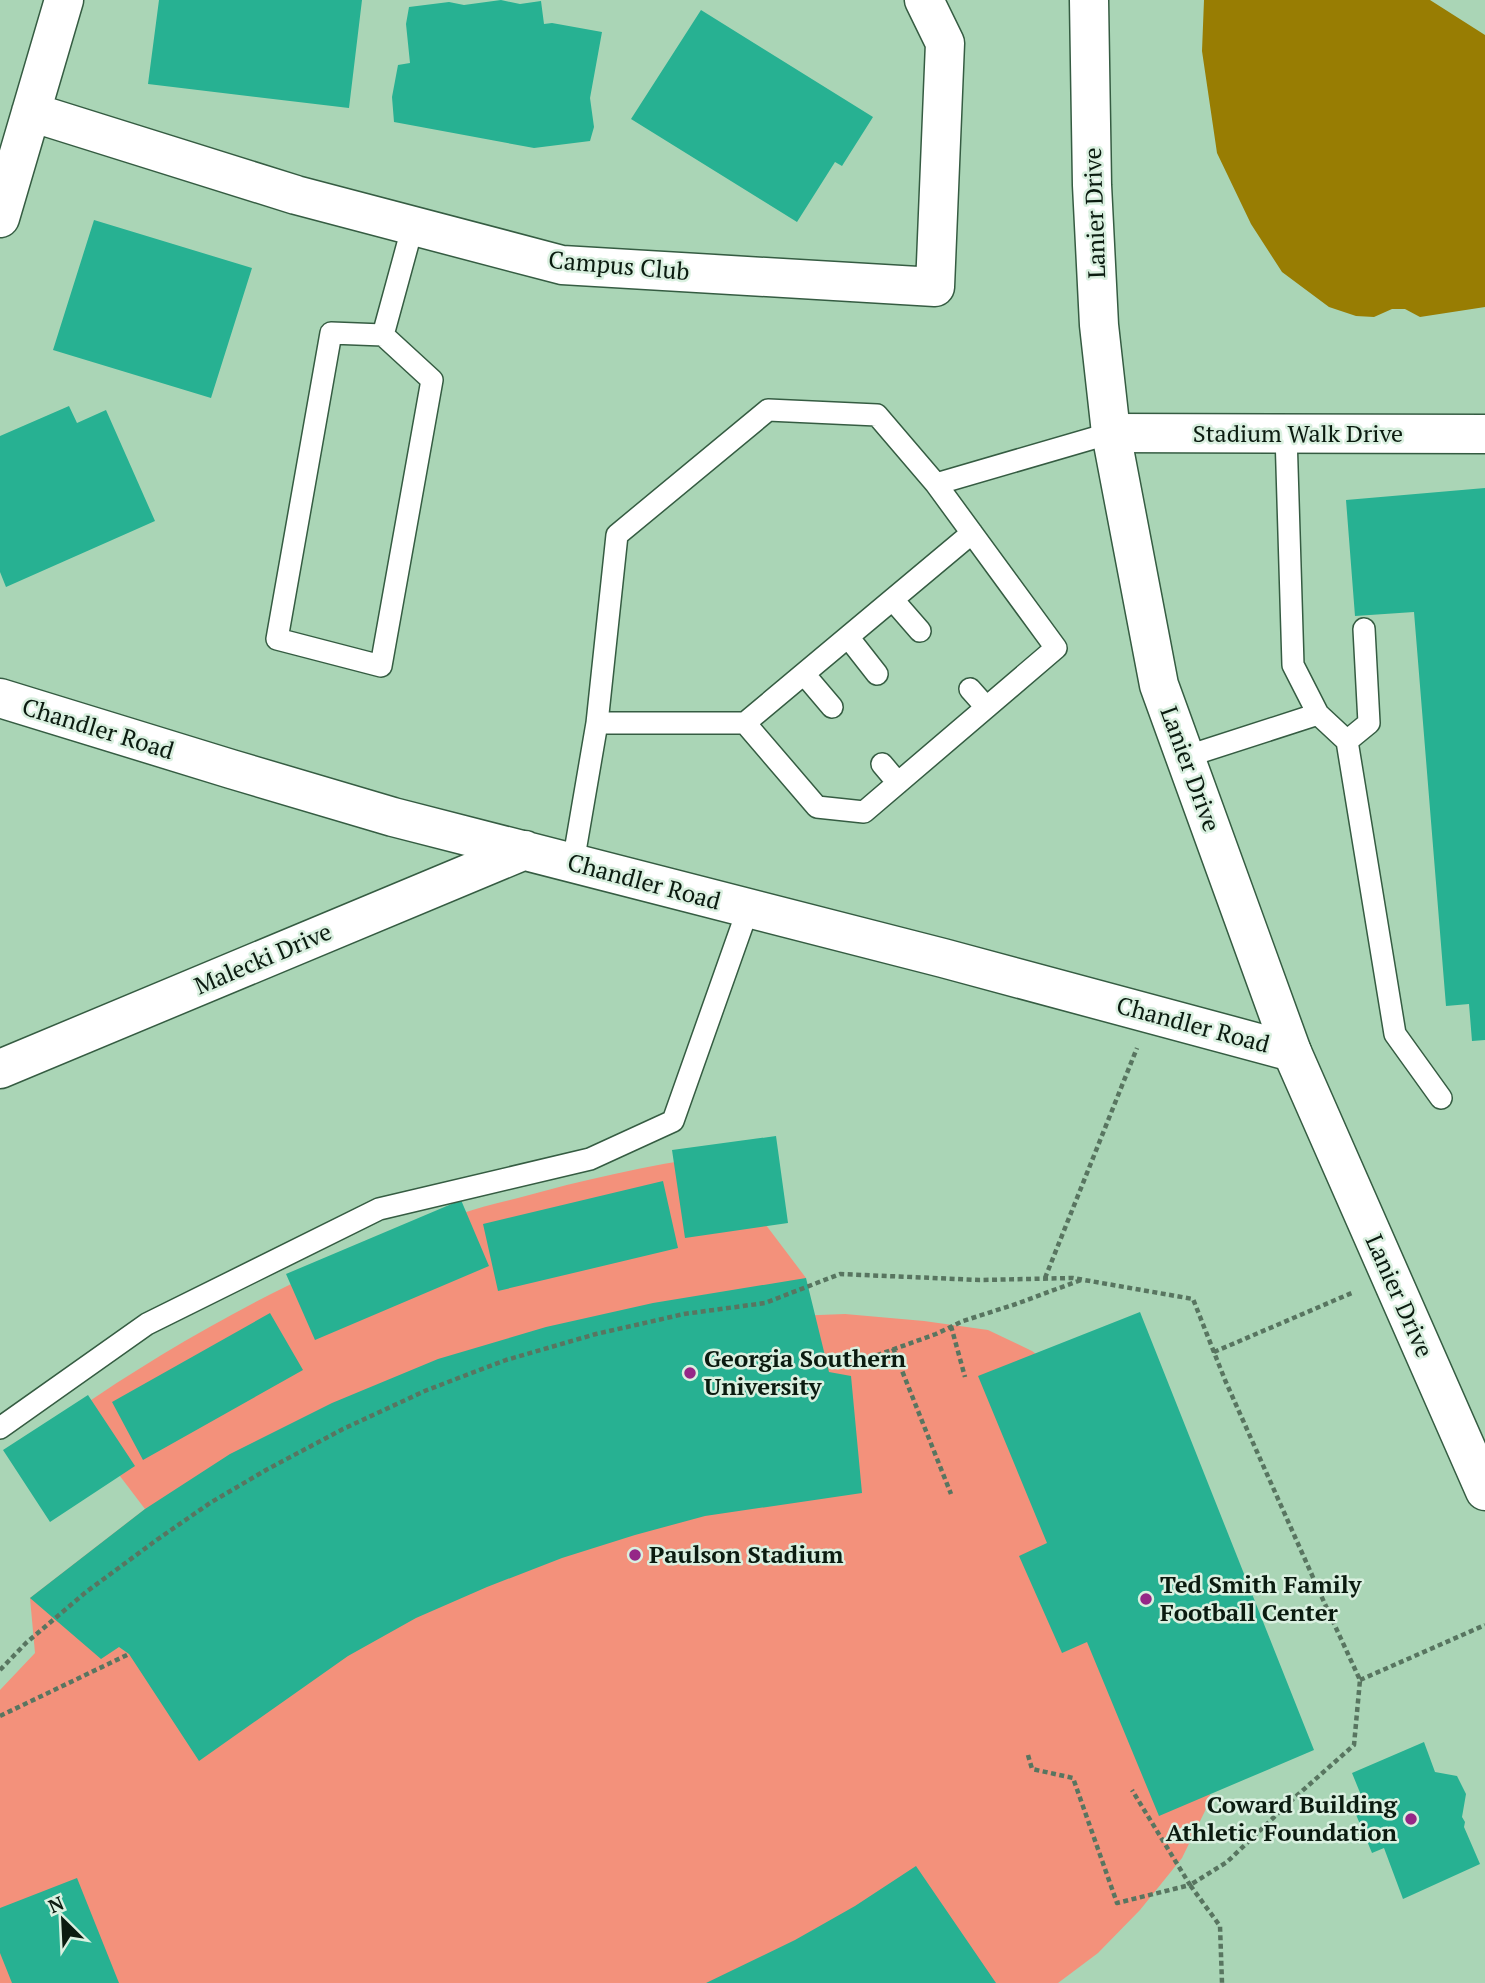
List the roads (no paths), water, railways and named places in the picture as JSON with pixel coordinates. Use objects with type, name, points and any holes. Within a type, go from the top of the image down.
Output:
[{"type":"street","points":[[0,218],[64,0]]},
{"type":"street","name":"Campus Club","points":[[31,112],[296,195],[562,265],[935,287],[946,43],[924,0]]},
{"type":"street","name":"Lanier Drive","points":[[1089,0],[1092,185],[1099,326],[1111,433],[1159,685],[1292,1052],[1485,1491]]},
{"type":"street","name":"Stadium Walk Drive","points":[[1111,433],[1485,434]]},
{"type":"street","name":"Chandler Road","points":[[0,698],[393,817],[943,958],[1292,1052]]},
{"type":"street","name":"Malecki Drive","points":[[0,1069],[525,849]]},
{"type":"lane","points":[[383,335],[413,225]]},
{"type":"lane","points":[[331,333],[383,335],[432,380],[381,666],[277,639],[331,333]]},
{"type":"lane","points":[[573,863],[597,723],[617,535],[768,410],[877,415],[936,484],[1056,648],[986,707],[934,739],[898,783],[864,812],[817,807],[745,723]]},
{"type":"lane","points":[[936,484],[1111,433]]},
{"type":"lane","points":[[1286,434],[1293,665],[1318,714],[1347,741],[1395,1034],[1441,1098]]},
{"type":"lane","points":[[597,723],[745,723],[972,533]]},
{"type":"lane","points":[[893,600],[920,631]]},
{"type":"lane","points":[[1347,741],[1369,723],[1364,629]]},
{"type":"lane","points":[[848,637],[877,674]]},
{"type":"lane","points":[[804,674],[832,707]]},
{"type":"lane","points":[[970,689],[986,707]]},
{"type":"lane","points":[[1185,757],[1318,714]]},
{"type":"lane","points":[[882,764],[898,783]]},
{"type":"lane","points":[[0,1427],[147,1324],[379,1209],[590,1158],[673,1121],[748,909]]},
{"type":"place","name":"Georgia Southern University","points":[[690,1373]]},
{"type":"place","name":"Paulson Stadium","points":[[635,1555]]},
{"type":"place","name":"Ted Smith Family Football Center","points":[[1146,1599]]},
{"type":"place","name":"Coward Building Athletic Foundation","points":[[1411,1819]]}]
